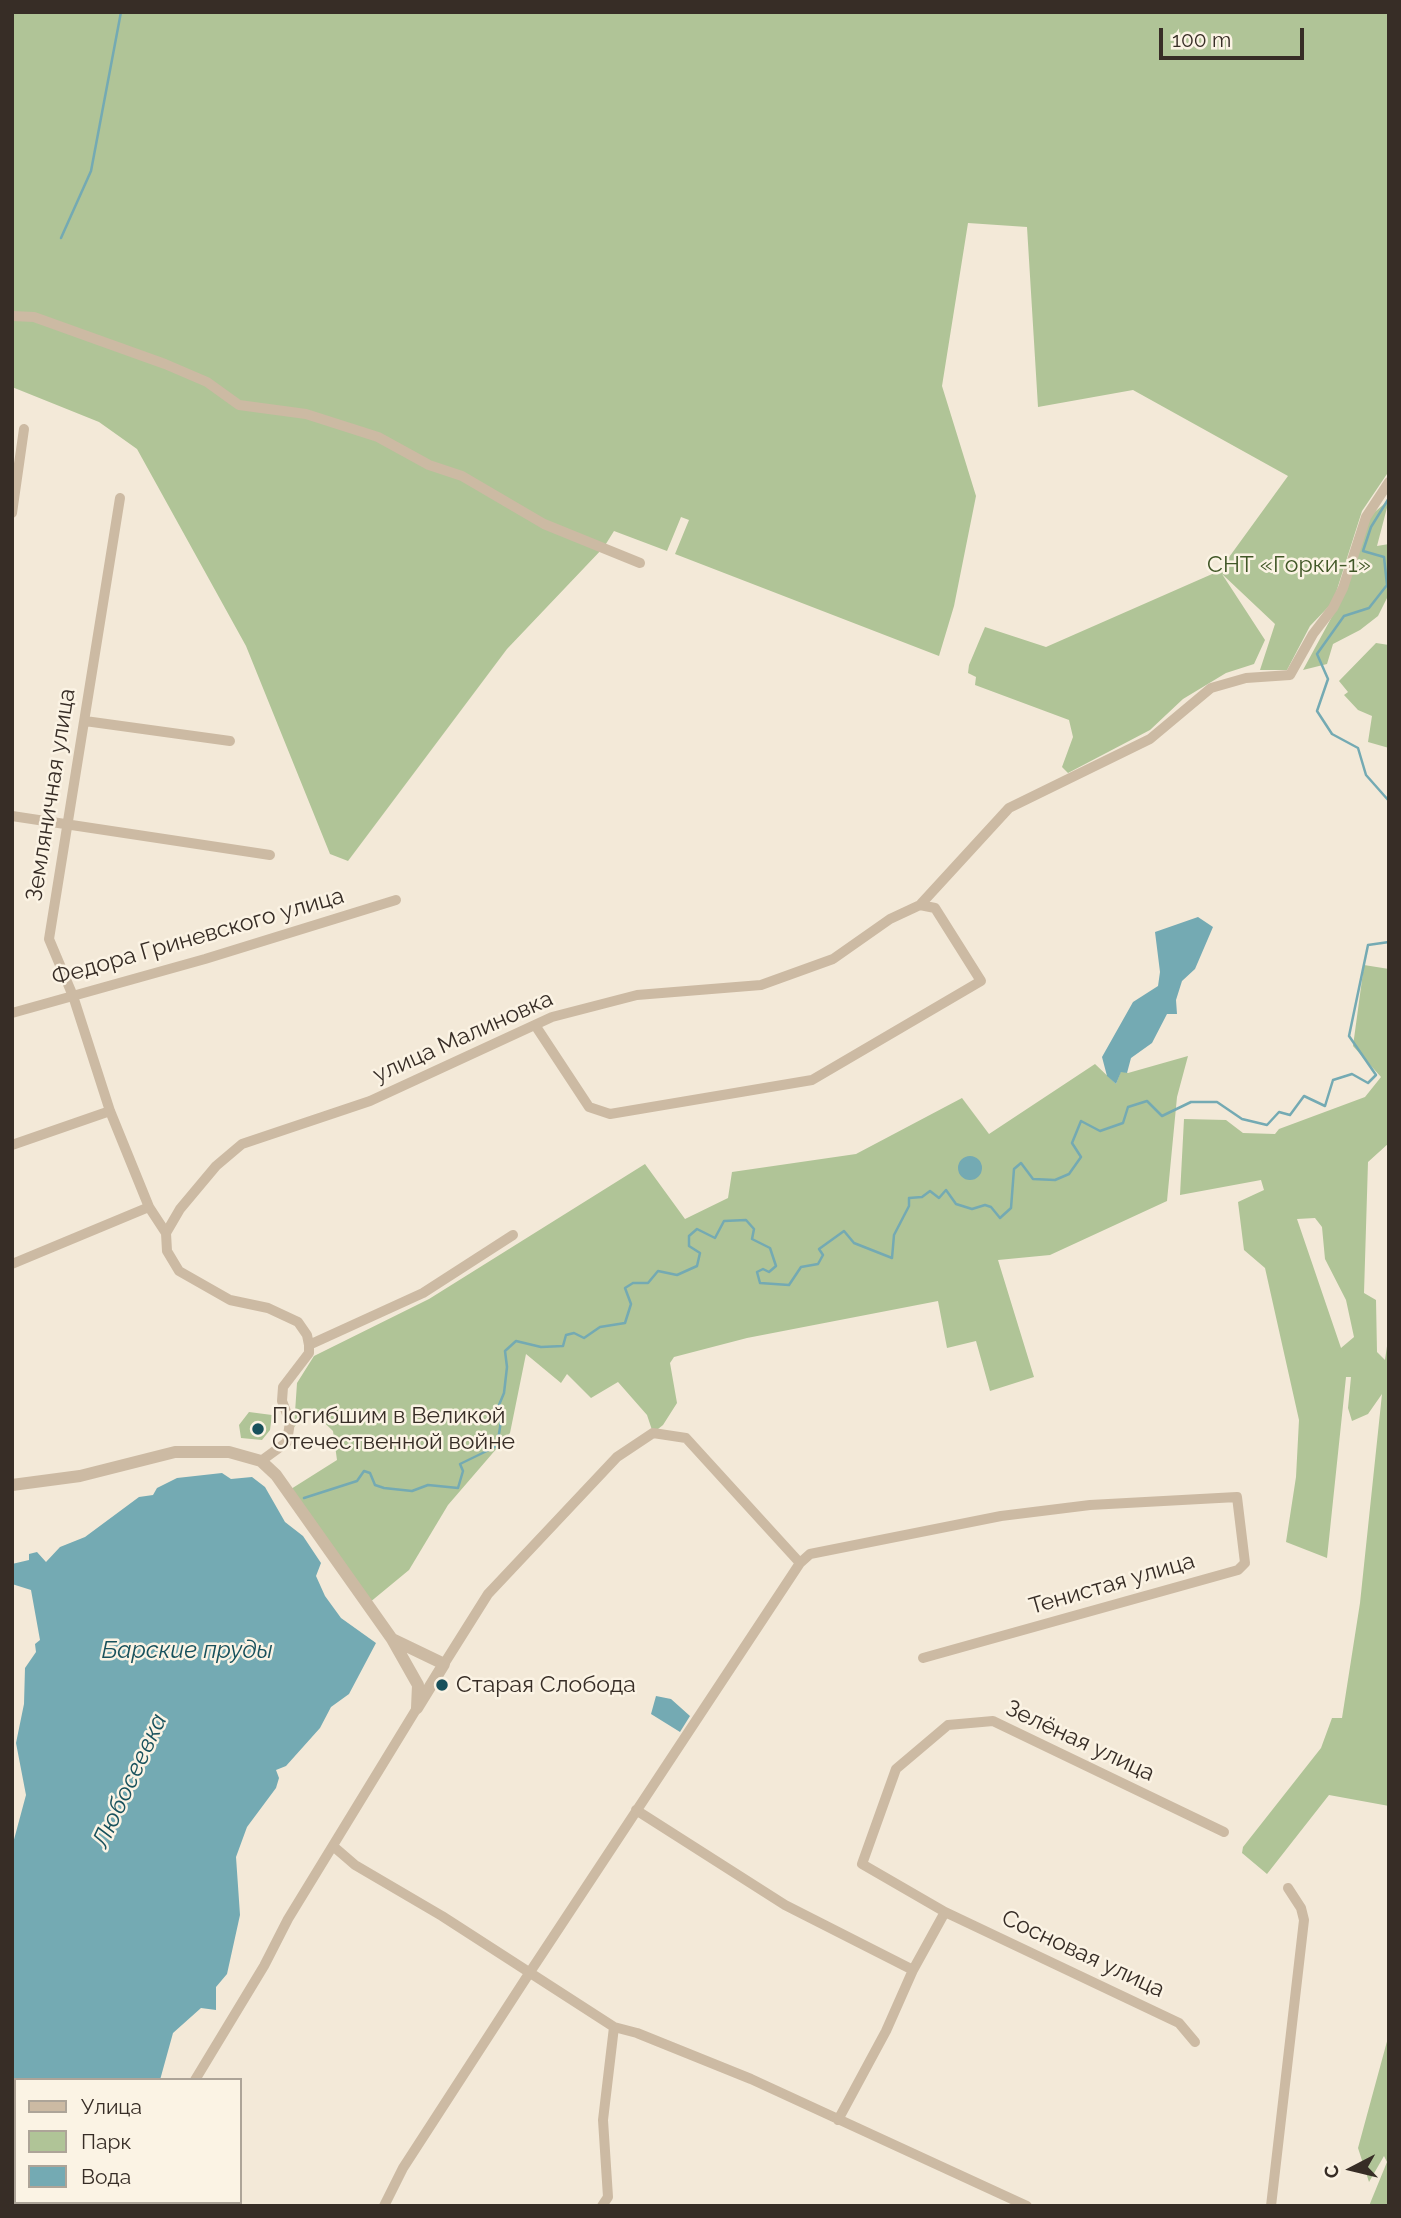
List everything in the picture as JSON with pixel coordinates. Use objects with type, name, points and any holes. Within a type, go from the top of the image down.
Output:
[{"type":"street","points":[[12,316],[34,317],[165,363],[207,382],[240,405],[306,414],[378,437],[429,465],[462,476],[544,524],[640,563]]},
{"type":"street","points":[[12,513],[24,429]]},
{"type":"street","points":[[920,905],[1009,808],[1150,739],[1211,688],[1246,678],[1290,675],[1313,635],[1333,608],[1343,588],[1366,517],[1389,482]]},
{"type":"street","name":"Земляничная улица","points":[[120,498],[48,939],[73,996],[110,1111],[149,1207],[166,1233],[167,1251],[179,1271],[230,1300],[268,1308],[298,1322],[307,1335],[309,1345]]},
{"type":"street","points":[[85,721],[230,741]]},
{"type":"street","points":[[12,816],[270,855]]},
{"type":"street","name":"Федора Гриневского улица","points":[[12,1013],[396,900]]},
{"type":"street","points":[[534,1025],[589,1107],[610,1114],[812,1080],[981,981],[935,908],[920,905]]},
{"type":"street","name":"улица Малиновка","points":[[166,1233],[180,1209],[216,1166],[242,1144],[370,1101],[552,1017],[637,995],[761,985],[833,959],[890,919],[920,905]]},
{"type":"street","points":[[12,1145],[110,1111]]},
{"type":"street","points":[[12,1264],[149,1207]]},
{"type":"street","points":[[261,1461],[287,1442],[290,1422],[282,1401],[283,1387],[309,1353],[309,1345],[422,1293],[513,1235]]},
{"type":"street","points":[[196,2078],[333,1846],[488,1594],[617,1457],[653,1433],[686,1438],[800,1563],[403,2168],[384,2206]]},
{"type":"street","points":[[12,1485],[80,1476],[175,1452],[229,1452],[261,1461],[276,1475],[392,1639],[418,1685],[417,1708]]},
{"type":"street","name":"Тенистая улица","points":[[800,1563],[810,1554],[1001,1516],[1090,1505],[1237,1497],[1245,1563],[1238,1570],[923,1658]]},
{"type":"street","points":[[392,1639],[444,1664]]},
{"type":"street","points":[[418,1685],[431,1686]]},
{"type":"street","name":"Зелёная улица","points":[[945,1912],[862,1864],[896,1769],[948,1725],[993,1721],[1224,1832]]},
{"type":"street","points":[[636,1810],[785,1905],[913,1970]]},
{"type":"street","points":[[333,1846],[355,1865],[614,2027],[637,2033],[751,2079],[1027,2206]]},
{"type":"street","points":[[1271,2206],[1304,1920],[1301,1908],[1288,1888]]},
{"type":"street","points":[[838,2120],[945,1912]]},
{"type":"street","name":"Сосновая улица","points":[[945,1912],[1179,2023],[1195,2042]]},
{"type":"street","points":[[602,2206],[608,2197],[603,2120],[614,2027]]},
{"type":"green space","name":"СНТ «Горки-1»","points":[[12,12],[1389,12],[1389,471],[1362,511],[1333,602],[1310,626],[1287,670],[1260,670],[1275,624],[1222,574],[1265,640],[1254,664],[1226,673],[1183,699],[1150,730],[1068,773],[1062,767],[1073,737],[1069,720],[975,685],[976,677],[968,673],[985,627],[1046,647],[1219,571],[1288,476],[1133,390],[1038,407],[1027,227],[968,223],[942,386],[976,496],[954,606],[939,656],[675,554],[689,520],[681,517],[667,551],[614,531],[604,547],[507,649],[348,861],[330,854],[246,646],[137,449],[99,422],[12,387]]},
{"type":"green space","points":[[1389,500],[1377,546],[1389,544],[1389,594],[1378,616],[1360,630],[1333,644],[1327,664],[1303,670],[1341,600],[1371,515]]},
{"type":"green space","points":[[1376,643],[1389,645],[1389,748],[1368,742],[1372,716],[1358,710],[1344,695],[1348,692],[1339,681]]},
{"type":"green space","points":[[1364,965],[1389,969],[1389,1143],[1368,1162],[1364,1293],[1376,1300],[1377,1352],[1385,1360],[1389,1332],[1389,1806],[1329,1795],[1267,1874],[1242,1853],[1243,1847],[1321,1748],[1332,1718],[1342,1718],[1360,1603],[1382,1394],[1368,1414],[1352,1421],[1348,1408],[1351,1377],[1346,1377],[1327,1558],[1286,1542],[1296,1477],[1299,1420],[1265,1268],[1244,1250],[1238,1202],[1264,1190],[1261,1180],[1180,1195],[1184,1119],[1226,1120],[1243,1133],[1275,1134],[1279,1129],[1365,1097],[1381,1077],[1353,1046]],"holes":[[[1315,1218],[1322,1227],[1325,1259],[1346,1300],[1354,1337],[1341,1348],[1297,1219]]]},
{"type":"green space","points":[[1188,1056],[1177,1097],[1167,1201],[1050,1255],[998,1260],[1034,1377],[990,1391],[976,1341],[947,1348],[938,1301],[747,1338],[674,1357],[670,1363],[677,1403],[663,1425],[653,1433],[647,1415],[618,1382],[591,1398],[567,1374],[561,1383],[526,1354],[510,1433],[448,1505],[409,1570],[369,1603],[291,1489],[337,1460],[333,1431],[312,1411],[294,1427],[297,1383],[314,1356],[429,1299],[645,1164],[685,1219],[728,1198],[732,1172],[856,1154],[962,1098],[989,1134],[1095,1064],[1116,1084],[1121,1071],[1128,1073]]},
{"type":"green space","points":[[249,1412],[272,1415],[270,1430],[262,1440],[241,1438],[239,1425]]},
{"type":"green space","points":[[1389,2034],[1389,2206],[1369,2206],[1387,2162],[1384,2156],[1369,2182],[1358,2148]]},
{"type":"water","points":[[1198,917],[1213,927],[1195,969],[1182,981],[1176,1000],[1177,1014],[1167,1014],[1152,1043],[1131,1058],[1127,1073],[1121,1072],[1116,1084],[1107,1076],[1102,1057],[1133,1002],[1158,986],[1160,972],[1155,932]]},
{"type":"water","points":[[970,1156],[978,1160],[982,1168],[978,1176],[970,1180],[962,1176],[958,1168],[962,1160]]},
{"type":"water","name":"Барские пруды","points":[[222,1473],[231,1479],[252,1477],[265,1487],[285,1522],[303,1536],[321,1563],[316,1576],[325,1596],[341,1618],[376,1643],[349,1694],[331,1707],[320,1728],[286,1766],[276,1770],[279,1778],[276,1788],[247,1827],[236,1857],[240,1915],[227,1974],[216,1987],[216,2010],[201,2008],[173,2033],[161,2078],[14,2078],[14,2204],[62,2206],[12,2206],[12,1847],[26,1795],[16,1743],[24,1704],[25,1668],[36,1652],[35,1644],[40,1640],[31,1590],[12,1584],[12,1564],[29,1560],[29,1554],[37,1552],[46,1562],[60,1547],[85,1537],[139,1497],[153,1495],[157,1488],[177,1478]]},
{"type":"water","points":[[656,1696],[671,1699],[690,1716],[680,1732],[651,1714]]},
{"type":"waterway","points":[[61,238],[91,171],[121,12]]},
{"type":"waterway","name":"Любосеевка","points":[[1389,498],[1371,527],[1363,551],[1384,557],[1387,585],[1369,608],[1344,616],[1317,654],[1328,679],[1317,711],[1332,734],[1358,748],[1366,775],[1389,801]]},
{"type":"waterway","name":"Любосеевка","points":[[304,1498],[357,1481],[364,1471],[370,1473],[375,1485],[384,1488],[412,1491],[428,1485],[458,1488],[463,1471],[460,1464],[497,1446],[502,1415],[499,1405],[504,1393],[507,1367],[505,1351],[516,1341],[541,1347],[563,1346],[566,1335],[574,1333],[584,1338],[600,1327],[625,1323],[631,1304],[625,1288],[633,1283],[648,1283],[658,1271],[677,1275],[697,1266],[700,1253],[689,1246],[689,1236],[697,1229],[715,1238],[724,1221],[746,1220],[754,1229],[752,1239],[770,1248],[776,1266],[769,1272],[763,1269],[757,1272],[760,1283],[789,1285],[801,1267],[818,1264],[823,1255],[819,1249],[844,1231],[854,1243],[892,1258],[894,1235],[909,1206],[909,1198],[922,1197],[930,1191],[939,1198],[946,1190],[956,1204],[972,1209],[985,1205],[991,1207],[1000,1218],[1011,1208],[1014,1169],[1021,1163],[1033,1179],[1055,1180],[1069,1174],[1081,1157],[1072,1143],[1081,1121],[1100,1131],[1123,1123],[1128,1107],[1147,1101],[1162,1116],[1191,1102],[1217,1102],[1242,1119],[1267,1125],[1279,1112],[1290,1115],[1304,1096],[1325,1106],[1333,1080],[1352,1074],[1368,1083],[1376,1075],[1349,1036],[1368,945],[1389,942]]},
{"type":"place","name":"Погибшим в Великой Отечественной войне","points":[[258,1429]]},
{"type":"place","name":"Старая Слобода","points":[[442,1685]]}]
